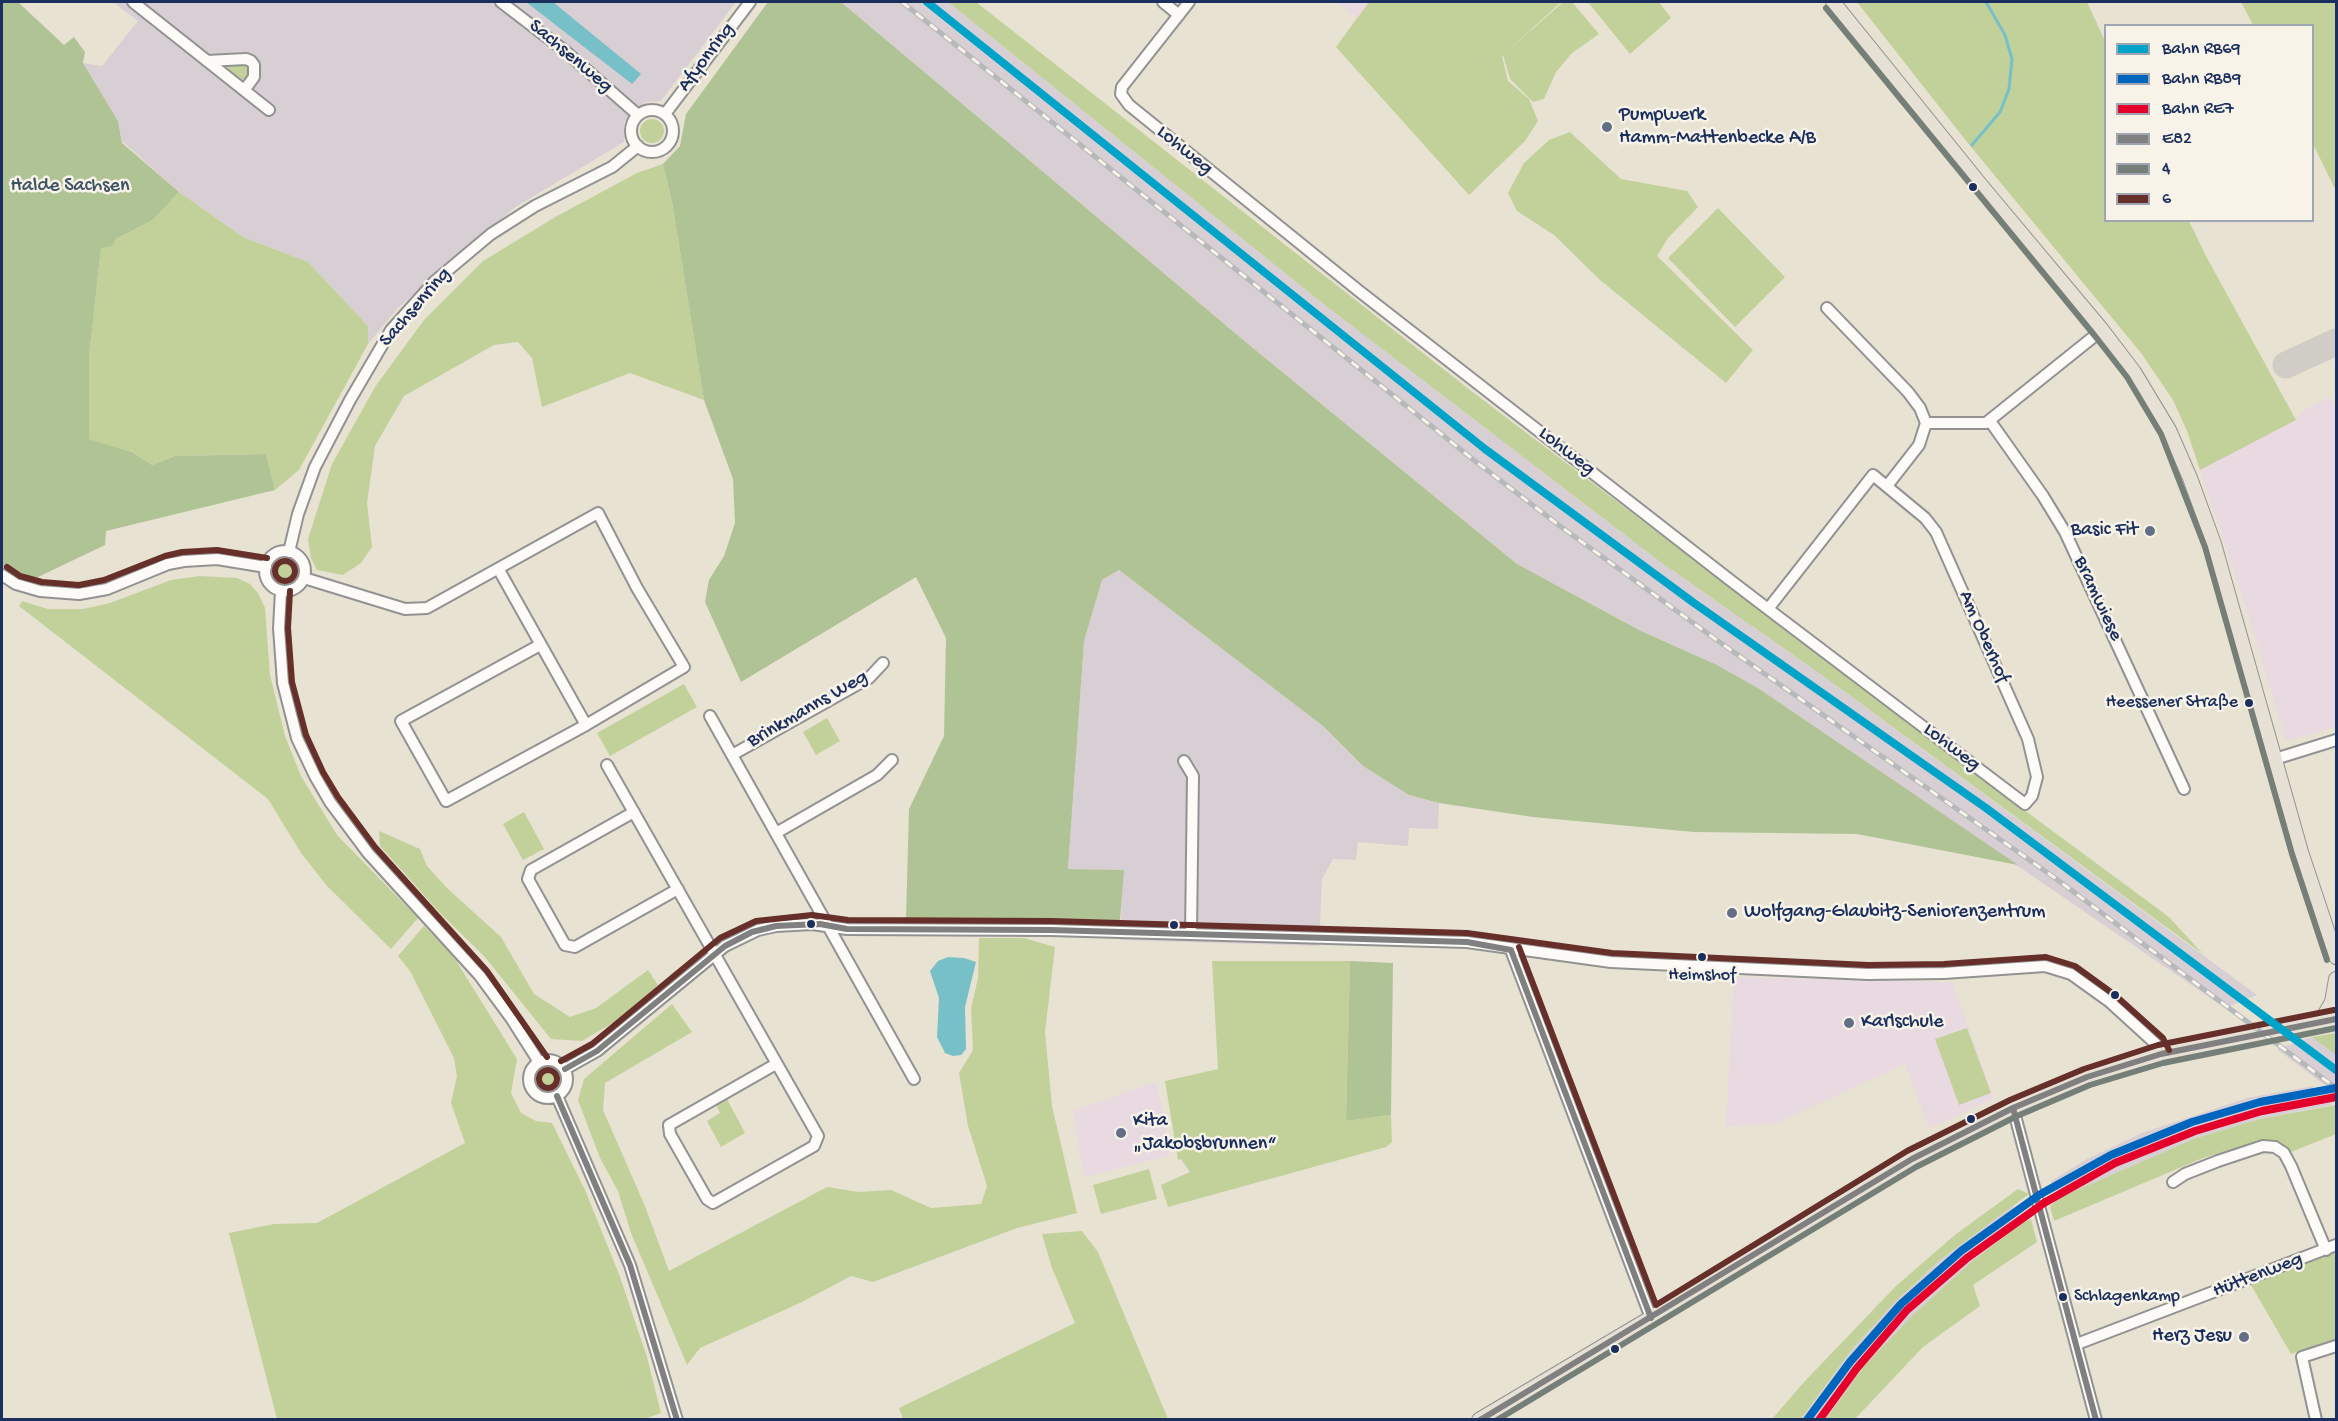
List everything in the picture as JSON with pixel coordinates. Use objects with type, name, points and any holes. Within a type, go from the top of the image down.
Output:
[{"type":"main road","points":[[1833,2],[1979,183],[2102,330],[2150,397],[2169,430],[2190,478],[2221,566],[2301,852],[2337,957]]},
{"type":"main road","points":[[2321,1021],[2332,1002],[2337,979]]},
{"type":"main road","points":[[1479,1419],[1651,1318],[1912,1159],[2013,1108],[2087,1077],[2161,1054],[2337,1019]]},
{"type":"street","points":[[133,2],[269,110]]},
{"type":"street","name":"Sachsenweg","points":[[501,2],[565,51],[638,115]]},
{"type":"street","name":"Afyonring","points":[[665,114],[750,2]]},
{"type":"street","points":[[1163,2],[1179,15],[1189,2]]},
{"type":"street","name":"Lohweg","points":[[1179,15],[1122,87],[1121,94],[1129,105],[1359,291],[1768,609],[2025,804]]},
{"type":"street","points":[[207,60],[246,58],[251,61],[254,65],[254,77],[244,90]]},
{"type":"street","points":[[651,110],[665,114],[673,128],[668,144],[654,152],[638,146],[631,131],[638,115],[651,110]]},
{"type":"street","name":"Sachsenring","points":[[289,552],[298,514],[315,467],[350,400],[392,330],[435,281],[491,234],[535,206],[612,167],[638,146]]},
{"type":"street","points":[[1768,609],[1873,475],[1887,486],[1919,445],[1926,423],[1924,414],[1908,392],[1827,308]]},
{"type":"street","points":[[1926,423],[1980,424],[1990,421],[2102,330]]},
{"type":"street","name":"Bramwiese","points":[[1990,421],[2043,496],[2065,532],[2184,789]]},
{"type":"street","name":"Am Oberhof","points":[[1887,486],[1925,518],[1936,532],[2028,739],[2037,777],[2035,790],[2025,804]]},
{"type":"street","points":[[304,578],[405,609],[427,608],[598,513],[637,588],[684,667],[586,725],[446,801],[401,721],[540,645]]},
{"type":"street","points":[[289,552],[303,563],[304,578],[294,589],[282,591],[269,582],[266,567],[274,555],[289,552]]},
{"type":"street","points":[[2,575],[16,584],[40,591],[79,594],[107,588],[168,564],[191,560],[217,559],[266,567]]},
{"type":"street","points":[[499,570],[586,725]]},
{"type":"street","points":[[282,591],[279,628],[283,682],[297,738],[315,776],[330,802],[368,853],[480,976],[538,1062]]},
{"type":"street","name":"Brinkmanns Weg","points":[[732,755],[868,678],[883,663]]},
{"type":"street","points":[[710,716],[914,1079]]},
{"type":"street","points":[[2275,759],[2337,740]]},
{"type":"street","points":[[776,833],[878,775],[892,760]]},
{"type":"street","points":[[1184,761],[1193,776],[1191,934]]},
{"type":"street","points":[[607,765],[818,1136],[817,1142],[713,1203],[707,1199],[670,1134],[669,1125],[776,1064]]},
{"type":"street","points":[[634,812],[531,870],[528,879],[565,945],[575,947],[678,889]]},
{"type":"street","points":[[565,1070],[597,1051],[736,939],[758,930],[789,924],[858,930],[1018,930],[1467,942],[1511,950],[1611,962],[1869,974],[1944,973],[2045,966],[2071,974],[2110,1002],[2156,1044],[2161,1054]]},
{"type":"street","points":[[1511,950],[1651,1318]]},
{"type":"street","points":[[553,1060],[565,1070],[566,1084],[557,1096],[545,1098],[531,1088],[529,1076],[538,1062],[553,1060]]},
{"type":"street","points":[[557,1096],[630,1265],[677,1419]]},
{"type":"street","points":[[2013,1108],[2096,1419]]},
{"type":"street","points":[[2173,1182],[2185,1174],[2218,1161],[2263,1146],[2274,1147],[2283,1153],[2291,1166],[2326,1250]]},
{"type":"street","name":"Hüttenweg","points":[[2077,1344],[2337,1245]]},
{"type":"street","points":[[2316,1419],[2302,1356],[2337,1346]]},
{"type":"shaded area","points":[[113,2],[736,2],[661,101],[646,102],[624,122],[624,142],[514,208],[398,308],[368,344],[368,326],[308,262],[243,237],[179,192],[122,141],[118,121],[83,63],[102,66],[138,21]]},
{"type":"shaded area","points":[[841,2],[948,2],[1326,306],[1659,561],[1819,673],[2257,995],[2225,1008],[1758,688],[1717,665],[1641,631],[1517,564],[1248,344]]},
{"type":"shaded area","points":[[1336,2],[1369,2],[1357,18]]},
{"type":"shaded area","points":[[2330,397],[2336,410],[2336,727],[2286,741],[2245,604],[2200,470],[2295,420],[2303,411]]},
{"type":"shaded area","points":[[1119,570],[1323,726],[1363,766],[1409,795],[1439,803],[1438,829],[1409,828],[1408,846],[1358,842],[1356,860],[1333,859],[1322,879],[1319,946],[1120,940],[1123,870],[1068,869],[1084,641],[1102,580]]},
{"type":"shaded area","name":"Karlschule","points":[[1734,977],[1952,982],[1994,1099],[1929,1128],[1905,1064],[1777,1123],[1726,1126]]},
{"type":"shaded area","points":[[2312,1037],[2336,1055],[2336,1094],[2277,1049]]},
{"type":"shaded area","name":"Kita „Jakobsbrunnen“","points":[[1156,1082],[1170,1155],[1084,1177],[1073,1111]]},
{"type":"shaded area","points":[[2313,1086],[2315,1097],[2332,1095],[2332,1105],[2260,1119],[2196,1138],[2061,1197],[2051,1181],[2085,1160],[2142,1133],[2247,1098]]},
{"type":"shaded area","points":[[2013,1205],[2023,1222],[1970,1263],[1913,1315],[1865,1365],[1826,1419],[1801,1420],[1853,1348],[1896,1301],[1940,1260]]},
{"type":"green space","name":"Halde Sachsen","points":[[2,2],[18,2],[64,45],[74,37],[85,52],[83,63],[118,121],[122,143],[179,192],[153,220],[116,239],[112,246],[101,248],[89,357],[89,439],[132,452],[152,465],[175,456],[266,454],[275,490],[106,531],[105,545],[36,578],[2,567]]},
{"type":"green space","points":[[768,2],[841,2],[1248,344],[1517,564],[1641,631],[1717,665],[1758,688],[2018,865],[1857,834],[1694,832],[1533,817],[1439,803],[1409,795],[1363,766],[1323,726],[1119,570],[1102,580],[1084,641],[1068,869],[1124,870],[1120,920],[906,919],[909,809],[944,736],[946,638],[916,577],[741,682],[705,602],[709,580],[724,556],[735,523],[733,479],[704,400],[672,202],[663,164],[680,146],[686,114]]},
{"type":"green space","points":[[948,2],[976,2],[1470,390],[1993,787],[2169,917],[2203,954],[1819,673],[1659,561],[1326,306]]},
{"type":"green space","points":[[1369,2],[1561,2],[1502,56],[1508,81],[1529,99],[1538,121],[1525,141],[1469,195],[1336,47]]},
{"type":"green space","points":[[1563,2],[1572,2],[1599,34],[1572,53],[1556,72],[1544,99],[1533,102],[1510,79],[1503,55]]},
{"type":"green space","points":[[1588,2],[1659,2],[1671,18],[1630,54]]},
{"type":"green space","points":[[1857,2],[2087,2],[2104,39],[2104,222],[2189,222],[2296,420],[2200,470],[2187,431],[2173,400],[2141,353],[1967,142]]},
{"type":"green space","points":[[2241,2],[2336,2],[2336,191],[2314,146],[2314,24],[2252,24]]},
{"type":"green space","points":[[244,64],[249,68],[249,75],[245,79],[239,79],[228,69],[229,65]]},
{"type":"green space","points":[[652,119],[661,122],[664,131],[661,140],[652,143],[643,140],[640,131],[643,122]]},
{"type":"green space","points":[[1570,132],[1621,179],[1687,191],[1698,207],[1668,238],[1657,256],[1753,350],[1726,383],[1600,280],[1554,235],[1517,211],[1508,193],[1524,163],[1549,140]]},
{"type":"green space","points":[[663,164],[672,202],[704,400],[630,373],[542,407],[532,358],[518,342],[494,345],[404,396],[375,446],[367,503],[372,547],[361,563],[343,575],[317,570],[311,558],[308,539],[332,464],[375,387],[424,320],[483,261],[557,216],[637,173]]},
{"type":"green space","points":[[179,192],[243,237],[308,262],[368,326],[368,344],[299,470],[275,490],[266,454],[175,456],[152,465],[132,452],[88,439],[89,357],[101,247],[153,220]]},
{"type":"green space","points":[[1718,208],[1785,277],[1735,327],[1668,258]]},
{"type":"green space","points":[[285,559],[290,560],[296,566],[296,576],[290,582],[285,583],[280,582],[274,576],[273,571],[274,566],[280,560]]},
{"type":"green space","points":[[200,576],[237,578],[250,584],[258,593],[265,608],[270,675],[285,736],[301,776],[337,835],[418,918],[391,949],[327,886],[301,853],[268,799],[19,606],[22,601],[48,609],[83,609],[110,603],[171,580]]},
{"type":"green space","points":[[684,684],[697,707],[610,756],[597,733]]},
{"type":"green space","points":[[827,718],[840,741],[816,755],[803,732]]},
{"type":"green space","points":[[524,812],[544,849],[523,860],[503,824]]},
{"type":"green space","points":[[379,831],[420,849],[427,866],[447,888],[501,937],[534,994],[570,1017],[596,1008],[648,970],[658,985],[616,1021],[582,1041],[551,1039],[484,956],[440,913],[380,846]]},
{"type":"green space","points":[[424,926],[452,954],[517,1059],[511,1093],[521,1113],[536,1121],[552,1123],[585,1190],[619,1274],[647,1357],[661,1413],[642,1420],[277,1419],[229,1233],[274,1224],[317,1223],[465,1143],[451,1103],[457,1076],[454,1058],[410,971],[398,956]]},
{"type":"green space","points":[[979,938],[1024,938],[1055,947],[1045,1032],[1052,1106],[1077,1213],[1017,1228],[873,1282],[851,1276],[802,1302],[700,1348],[687,1365],[631,1233],[618,1191],[600,1158],[578,1100],[584,1079],[672,1004],[692,1032],[605,1083],[603,1110],[645,1206],[669,1271],[827,1187],[858,1192],[891,1190],[931,1208],[981,1204],[987,1186],[968,1126],[959,1073],[973,1050],[971,1008],[978,978]]},
{"type":"green space","points":[[1212,961],[1350,961],[1346,1121],[1391,1115],[1392,1142],[1386,1147],[1168,1207],[1161,1185],[1190,1172],[1181,1159],[1178,1160],[1165,1081],[1218,1069]]},
{"type":"green space","points":[[1350,961],[1393,963],[1391,1115],[1346,1121]]},
{"type":"green space","points":[[1967,1028],[1991,1093],[1959,1105],[1935,1039]]},
{"type":"green space","points":[[2336,1033],[2336,1055],[2312,1037]]},
{"type":"green space","points":[[547,1067],[552,1068],[558,1074],[558,1084],[552,1090],[547,1091],[542,1090],[536,1084],[535,1079],[536,1074],[542,1068]]},
{"type":"green space","points":[[727,1099],[745,1133],[721,1147],[707,1121],[720,1113],[716,1105]]},
{"type":"green space","points":[[2336,1105],[2336,1134],[2291,1152],[2278,1141],[2264,1140],[2203,1158],[2054,1221],[2050,1206],[2061,1197],[2196,1138],[2260,1119]]},
{"type":"green space","points":[[1149,1169],[1157,1199],[1101,1214],[1093,1185]]},
{"type":"green space","points":[[2018,1189],[2029,1194],[1940,1260],[1896,1301],[1853,1348],[1801,1419],[1772,1419],[1896,1286],[1956,1234]]},
{"type":"green space","points":[[2031,1219],[2037,1242],[1973,1285],[1980,1306],[1923,1347],[1855,1419],[1826,1419],[1865,1365],[1913,1315],[1970,1263],[2023,1222]]},
{"type":"green space","points":[[1082,1231],[1098,1252],[1168,1419],[903,1419],[899,1408],[1075,1323],[1052,1268],[1042,1234]]},
{"type":"green space","points":[[2336,1251],[2336,1339],[2291,1354],[2251,1285]]},
{"type":"water","points":[[526,2],[553,2],[641,74],[632,84]]},
{"type":"water","points":[[948,957],[964,958],[976,962],[965,1007],[966,1049],[961,1055],[953,1056],[945,1053],[937,1037],[939,998],[930,971],[938,961]]},
{"type":"waterway","points":[[1972,145],[2000,112],[2009,89],[2012,59],[2005,35],[1986,2]]},
{"type":"taxiway","points":[[2286,365],[2336,342]]},
{"type":"railway","points":[[902,2],[1475,461],[1560,526],[1718,641],[2055,878],[2336,1088]]},
{"type":"rail line","name":"RB69","points":[[927,2],[1485,449],[1694,603],[1986,808],[2336,1070]]},
{"type":"rail line","name":"RB89","points":[[1807,1420],[1850,1362],[1901,1304],[1961,1251],[2039,1195],[2111,1155],[2192,1122],[2260,1102],[2336,1088]]},
{"type":"rail line","name":"RE7","points":[[1819,1420],[1857,1368],[1907,1310],[1967,1258],[2044,1203],[2115,1163],[2195,1131],[2262,1111],[2336,1097]]},
{"type":"transit line","name":"4","points":[[1826,8],[2095,336],[2127,377],[2161,434],[2205,547],[2292,854],[2327,960]]},
{"type":"transit line","name":"6","points":[[7,567],[20,576],[42,582],[79,585],[104,580],[165,556],[182,552],[217,550],[267,558]]},
{"type":"transit line","name":"6","points":[[285,561],[292,564],[295,571],[292,578],[285,581],[278,578],[275,571],[278,564],[285,561]]},
{"type":"transit line","name":"6","points":[[290,591],[288,628],[292,682],[306,735],[323,772],[338,797],[375,847],[487,971],[547,1057]]},
{"type":"transit line","name":"6","points":[[561,1061],[592,1044],[720,938],[756,921],[812,915],[848,920],[1051,921],[1467,933],[1612,953],[1868,965],[1944,964],[2046,957],[2075,966],[2115,995],[2163,1038],[2169,1050]]},
{"type":"transit line","name":"E82","points":[[565,1069],[597,1051],[725,946],[752,932],[776,926],[820,924],[847,929],[1051,930],[1467,942],[1511,950]]},
{"type":"transit line","name":"6","points":[[1519,947],[1656,1305],[1907,1151],[2010,1100],[2084,1069],[2158,1045],[2334,1010]]},
{"type":"transit line","name":"E82","points":[[1511,950],[1651,1318]]},
{"type":"transit line","name":"E82","points":[[1480,1420],[1912,1159],[2013,1108],[2087,1077],[2161,1054],[2336,1019]]},
{"type":"transit line","name":"4","points":[[1497,1420],[1916,1167],[2017,1116],[2090,1085],[2163,1063],[2336,1028]]},
{"type":"transit line","name":"6","points":[[548,1070],[554,1073],[557,1079],[554,1085],[548,1088],[542,1085],[539,1079],[542,1073],[548,1070]]},
{"type":"transit line","name":"E82","points":[[557,1096],[630,1265],[677,1420]]},
{"type":"transit line","name":"E82","points":[[2013,1108],[2096,1420]]},
{"type":"place","name":"Pumpwerk Hamm-Mattenbecke A/B","points":[[1607,127]]},
{"type":"place","name":"Basic Fit","points":[[2150,531]]},
{"type":"place","name":"Heessener Straße","points":[[2249,703]]},
{"type":"place","name":"Wolfgang-Glaubitz-Seniorenzentrum","points":[[1732,913]]},
{"type":"place","name":"Heimshof","points":[[1702,957]]},
{"type":"place","name":"Karlschule","points":[[1849,1023]]},
{"type":"place","name":"Kita „Jakobsbrunnen“","points":[[1121,1133]]},
{"type":"place","name":"Schlagenkamp","points":[[2063,1297]]},
{"type":"place","name":"Herz Jesu","points":[[2244,1337]]}]
